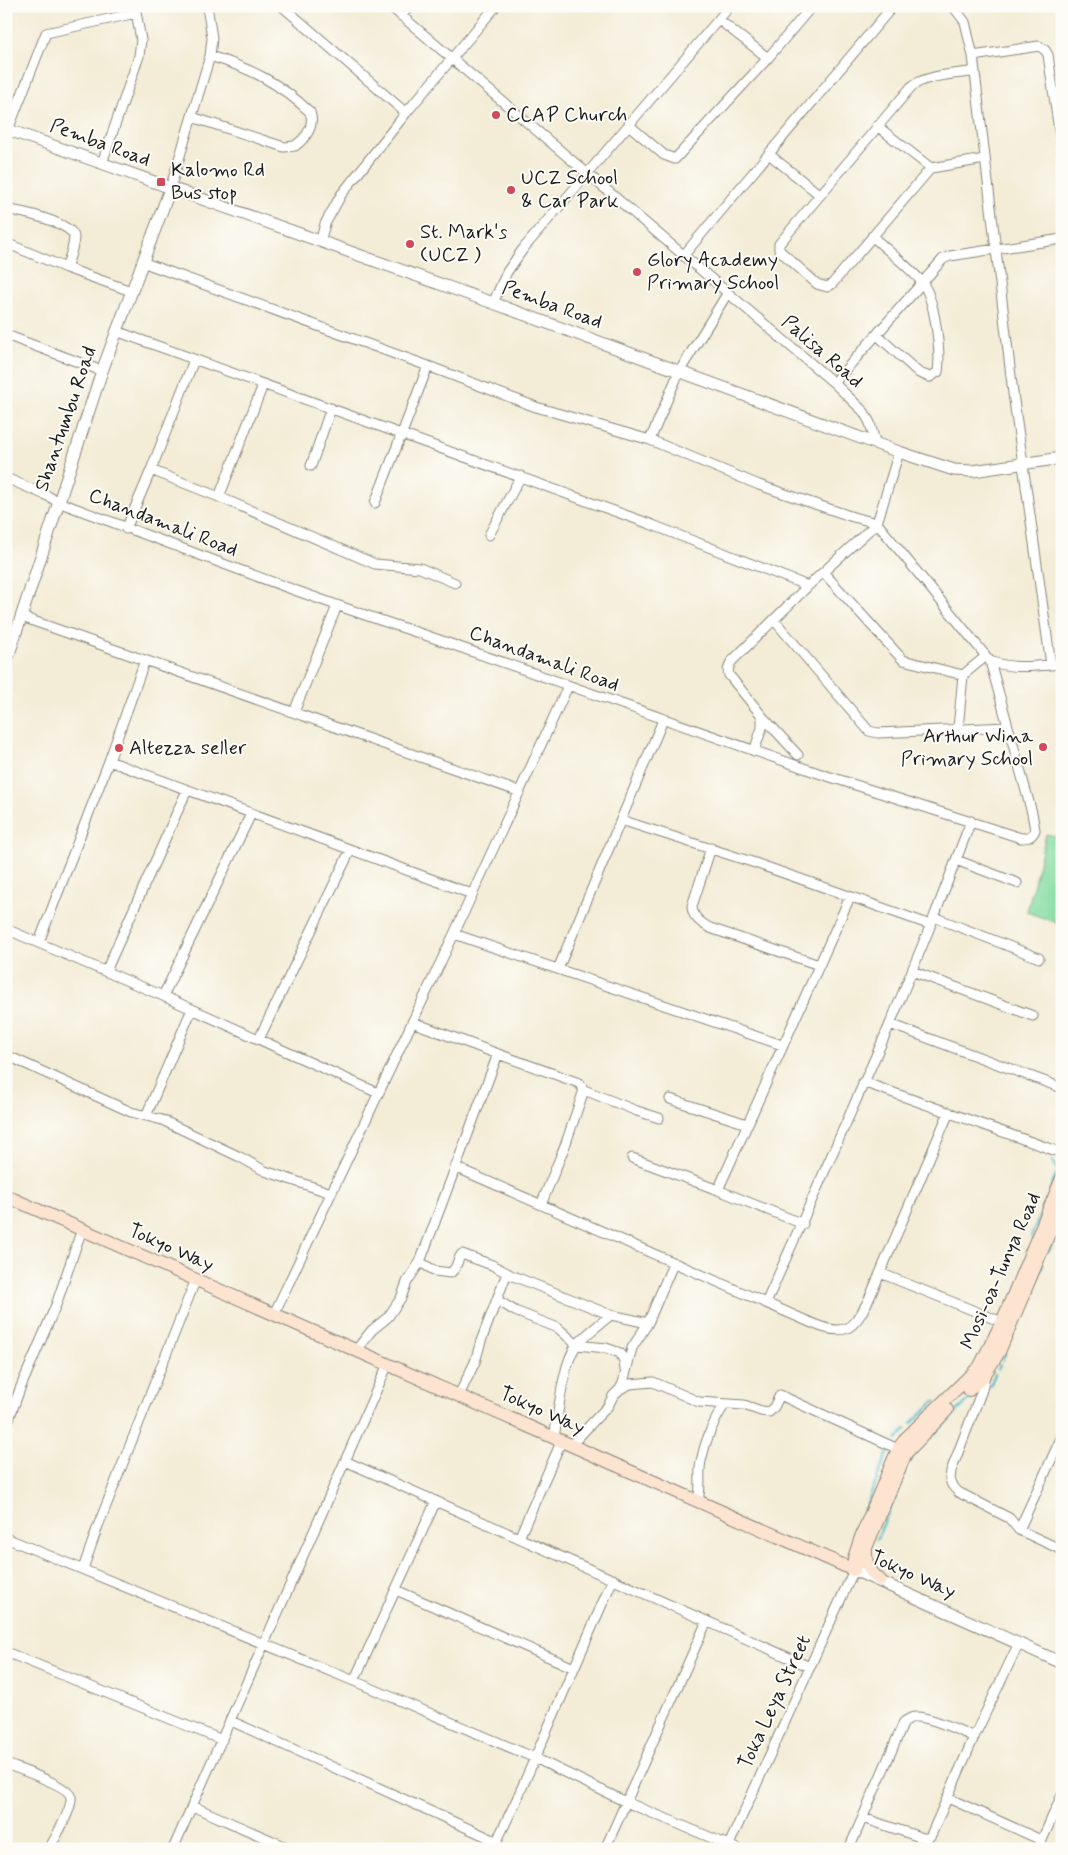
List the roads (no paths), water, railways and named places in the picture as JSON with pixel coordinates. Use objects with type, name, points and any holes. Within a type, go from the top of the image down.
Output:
[{"type":"main road","name":"Mosi-oa-Tunya Road","points":[[854,1570],[860,1562],[864,1543],[898,1449],[906,1438],[982,1370],[1062,1178]]},
{"type":"main road","name":"Tokyo Way","points":[[6,1196],[563,1440],[854,1570]]},
{"type":"main road","name":"Mosi-oa-Tunya Road","points":[[864,1543],[906,1453],[999,1352],[1062,1203]]},
{"type":"main road","points":[[830,1560],[849,1554],[856,1546],[864,1543],[870,1570],[880,1580]]},
{"type":"street","points":[[170,189],[210,56],[212,38],[207,6]]},
{"type":"street","points":[[282,6],[406,113]]},
{"type":"street","name":"Palisa Road","points":[[390,6],[834,384],[864,412],[870,423],[874,442]]},
{"type":"street","points":[[401,16],[410,6]]},
{"type":"street","points":[[320,242],[325,224],[341,195],[406,113],[496,6]]},
{"type":"street","points":[[493,303],[514,260],[630,126],[730,6]]},
{"type":"street","points":[[630,126],[664,155],[675,160],[768,58],[812,6]]},
{"type":"street","points":[[683,256],[770,155],[893,6]]},
{"type":"street","points":[[953,6],[965,22],[973,56],[1023,464],[1050,665]]},
{"type":"street","points":[[7,130],[46,33],[136,10],[141,40],[139,56],[102,163]]},
{"type":"street","points":[[719,20],[768,58]]},
{"type":"street","points":[[973,56],[1038,46],[1045,50],[1048,55],[1062,151]]},
{"type":"street","points":[[192,117],[284,147],[295,146],[311,126],[313,119],[310,112],[269,79],[210,56]]},
{"type":"street","points":[[975,72],[917,82],[877,126],[778,247],[817,284],[827,287],[832,284],[931,168],[985,159]]},
{"type":"street","points":[[877,126],[931,168]]},
{"type":"street","name":"Pemba Road","points":[[7,130],[493,303],[899,452],[954,470],[973,471],[1062,458]]},
{"type":"street","points":[[770,155],[820,195]]},
{"type":"street","name":"Shantumbu Road","points":[[6,663],[102,371],[170,189]]},
{"type":"street","points":[[6,210],[19,211],[61,225],[71,231],[74,237],[66,268]]},
{"type":"street","points":[[872,236],[922,282],[934,313],[939,363],[938,372],[930,377],[919,373],[877,335]]},
{"type":"street","points":[[834,384],[943,259],[950,256],[1062,238]]},
{"type":"street","points":[[6,243],[66,268],[131,291]]},
{"type":"street","points":[[142,262],[536,407],[650,440],[759,485],[853,518],[877,523],[987,659],[1008,727],[878,733],[869,731],[774,620]]},
{"type":"street","points":[[650,440],[679,372],[727,294]]},
{"type":"street","points":[[116,331],[521,476],[808,586]]},
{"type":"street","points":[[6,335],[102,371]]},
{"type":"street","points":[[126,529],[194,360]]},
{"type":"street","points":[[375,503],[428,366]]},
{"type":"street","points":[[219,497],[263,385]]},
{"type":"street","points":[[311,466],[331,408]]},
{"type":"street","points":[[798,755],[762,716],[729,675],[728,670],[731,662],[808,586],[877,523],[899,452]]},
{"type":"street","points":[[151,470],[375,564],[420,568],[455,583]]},
{"type":"street","points":[[489,535],[521,476]]},
{"type":"street","name":"Chandamali Road","points":[[8,477],[58,502],[126,529],[336,606],[818,773],[1021,838],[1031,836],[1035,830],[1008,727]]},
{"type":"street","points":[[823,572],[903,660],[963,675],[987,659]]},
{"type":"street","points":[[294,712],[336,606]]},
{"type":"street","points":[[22,617],[520,792]]},
{"type":"street","points":[[987,659],[1005,666],[1015,667],[1062,664]]},
{"type":"street","points":[[39,942],[109,761],[145,660]]},
{"type":"street","points":[[958,729],[963,675]]},
{"type":"street","points":[[274,1314],[454,934],[568,686]]},
{"type":"street","points":[[754,751],[762,728],[762,716]]},
{"type":"street","points":[[558,969],[663,720]]},
{"type":"street","points":[[109,761],[350,851],[472,894]]},
{"type":"street","points":[[106,971],[187,790]]},
{"type":"street","points":[[163,996],[252,814]]},
{"type":"street","points":[[621,820],[711,848],[850,897],[933,921],[1039,958]]},
{"type":"street","points":[[766,1303],[803,1224],[863,1082],[890,1024],[933,921],[971,821]]},
{"type":"street","points":[[711,848],[692,906],[692,911],[697,918],[710,928],[819,965]]},
{"type":"street","points":[[259,1039],[350,851]]},
{"type":"street","points":[[956,860],[1017,883]]},
{"type":"street","points":[[718,1190],[850,897]]},
{"type":"street","points":[[6,929],[163,996],[378,1093]]},
{"type":"street","points":[[454,934],[782,1045]]},
{"type":"street","points":[[912,971],[1034,1016]]},
{"type":"street","points":[[146,1116],[192,1009]]},
{"type":"street","points":[[412,1022],[579,1083],[584,1090],[659,1118]]},
{"type":"street","points":[[890,1024],[1062,1088]]},
{"type":"street","points":[[356,1350],[372,1330],[388,1317],[420,1262],[498,1054]]},
{"type":"street","points":[[6,1055],[131,1112],[162,1120],[266,1171],[331,1193]]},
{"type":"street","points":[[863,1082],[1062,1154]]},
{"type":"street","points":[[541,1205],[566,1143],[584,1090]]},
{"type":"street","points":[[670,1099],[747,1124]]},
{"type":"street","points":[[455,1168],[826,1329],[847,1329],[862,1314],[949,1112]]},
{"type":"street","points":[[632,1158],[803,1224]]},
{"type":"street","points":[[6,1427],[56,1305],[82,1229]]},
{"type":"street","points":[[420,1262],[436,1271],[450,1273],[455,1269],[462,1254],[611,1315],[648,1323]]},
{"type":"street","points":[[620,1389],[632,1348],[648,1323],[673,1264]]},
{"type":"street","points":[[459,1395],[475,1362],[480,1341],[498,1300],[507,1273]]},
{"type":"street","points":[[880,1273],[1002,1322]]},
{"type":"street","points":[[83,1569],[98,1526],[196,1279]]},
{"type":"street","points":[[498,1300],[515,1311],[558,1328],[577,1345],[606,1348],[620,1353],[624,1360],[626,1372]]},
{"type":"street","points":[[519,1538],[563,1440],[564,1382],[570,1357],[577,1345],[611,1315]]},
{"type":"street","points":[[173,1849],[388,1364]]},
{"type":"street","points":[[982,1370],[982,1390],[950,1479],[958,1492],[1009,1518],[1019,1530],[1062,1550]]},
{"type":"street","points":[[563,1440],[608,1406],[613,1396],[620,1389],[630,1384],[653,1382],[699,1402],[744,1405],[769,1412],[774,1408],[780,1395],[898,1449]]},
{"type":"street","points":[[698,1500],[700,1491],[700,1463],[713,1427],[725,1404]]},
{"type":"street","points":[[1019,1530],[1062,1436]]},
{"type":"street","points":[[345,1461],[810,1667]]},
{"type":"street","points":[[354,1681],[436,1501]]},
{"type":"street","points":[[6,1538],[265,1643],[534,1758],[626,1802],[728,1847],[738,1849]]},
{"type":"street","name":"Tokyo Way","points":[[854,1570],[1062,1663]]},
{"type":"street","name":"Toka Leya Street","points":[[728,1847],[854,1570]]},
{"type":"street","points":[[231,1721],[494,1845],[613,1579]]},
{"type":"street","points":[[396,1590],[574,1668]]},
{"type":"street","points":[[605,1849],[707,1621]]},
{"type":"street","points":[[863,1818],[928,1838],[934,1829],[974,1737],[1019,1643]]},
{"type":"street","points":[[6,1652],[222,1740]]},
{"type":"street","points":[[849,1849],[900,1729],[908,1719],[915,1717],[923,1718],[957,1729],[974,1737]]},
{"type":"street","points":[[6,1764],[49,1782],[70,1794],[72,1799],[62,1826],[49,1849]]},
{"type":"street","points":[[948,1798],[1039,1845],[1062,1795]]},
{"type":"street","points":[[192,1806],[291,1849]]},
{"type":"waterway","points":[[1058,1146],[1062,1144]]},
{"type":"waterway","points":[[1050,1190],[1058,1170],[1053,1161]]},
{"type":"waterway","points":[[1042,1210],[1045,1202]]},
{"type":"waterway","points":[[1031,1237],[1039,1217]]},
{"type":"waterway","points":[[1049,1251],[1057,1231]]},
{"type":"waterway","points":[[1032,1293],[1043,1264]]},
{"type":"waterway","points":[[1022,1315],[1029,1300]]},
{"type":"waterway","points":[[1013,1334],[1019,1321]]},
{"type":"waterway","points":[[1002,1360],[1005,1354]]},
{"type":"waterway","points":[[998,1369],[1000,1365]]},
{"type":"waterway","points":[[990,1386],[995,1374]]},
{"type":"waterway","points":[[908,1463],[925,1443],[977,1392]]},
{"type":"waterway","points":[[912,1423],[935,1401]]},
{"type":"waterway","points":[[897,1440],[906,1429]]},
{"type":"waterway","points":[[854,1535],[889,1450]]},
{"type":"waterway","points":[[877,1539],[905,1472]]},
{"type":"place","name":"CCAP Church","points":[[496,115]]},
{"type":"place","name":"Kalomo Rd Bus stop","points":[[161,182]]},
{"type":"place","name":"UCZ School & Car Park","points":[[511,190]]},
{"type":"place","name":"St. Mark's (UCZ )","points":[[410,244]]},
{"type":"place","name":"Glory Academy Primary School","points":[[637,272]]},
{"type":"place","name":"Arthur Wina Primary School","points":[[1043,747]]},
{"type":"place","name":"Altezza seller","points":[[119,748]]}]
